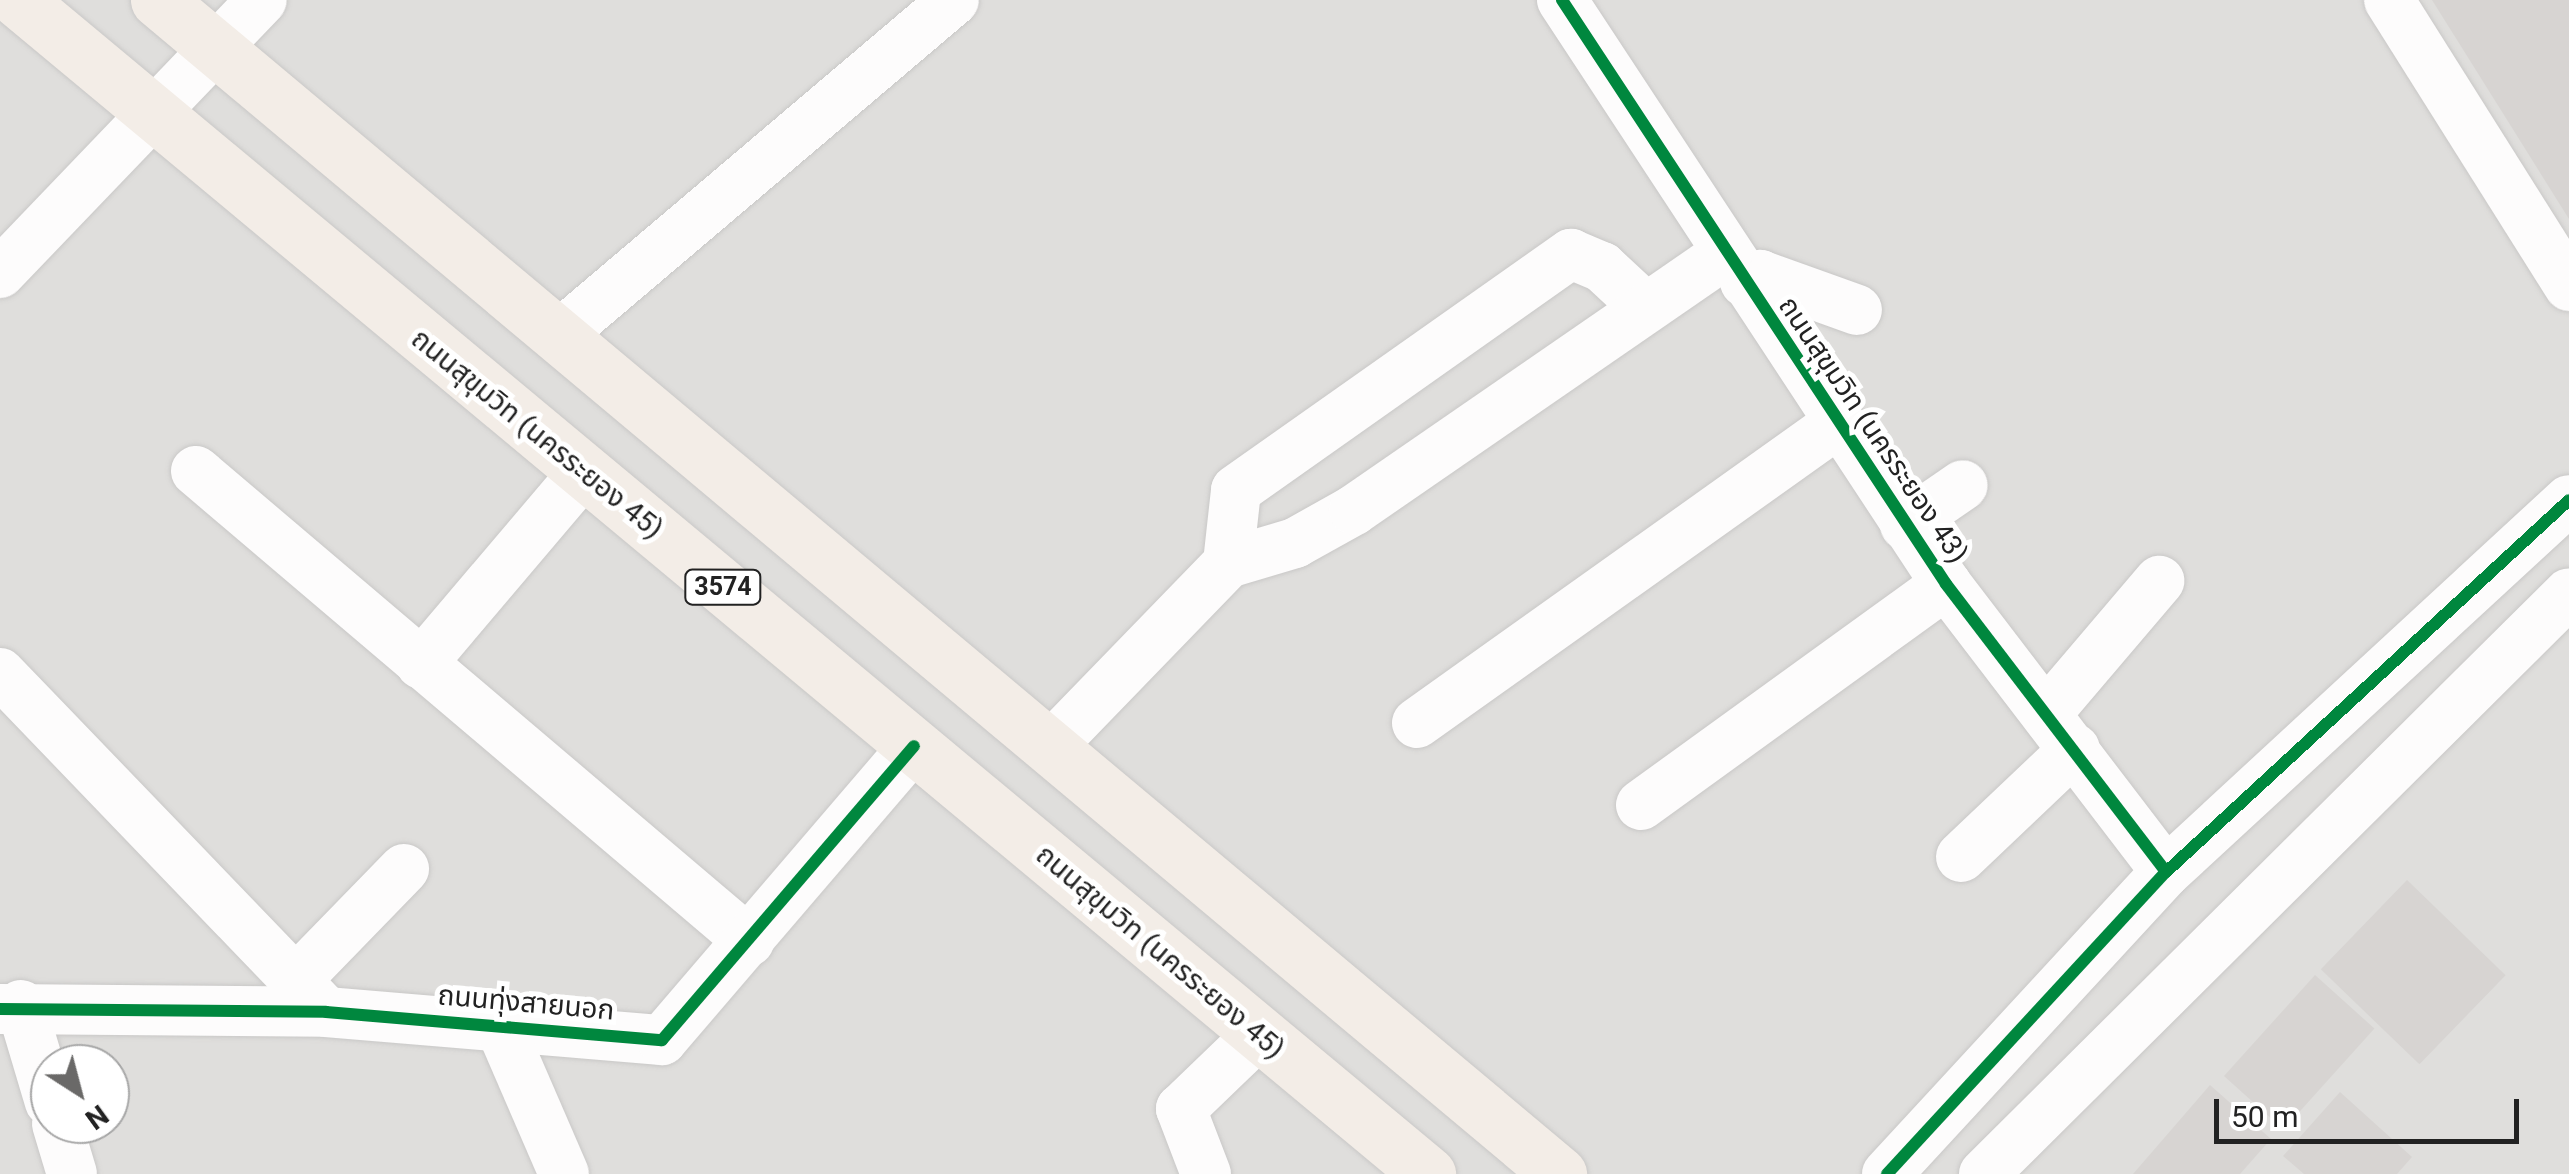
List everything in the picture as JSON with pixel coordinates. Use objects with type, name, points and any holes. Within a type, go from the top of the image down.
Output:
[{"type":"main road","name":"ถนนสุขุมวิท (นครระยอง 45)","points":[[18,0],[151,118],[584,472],[1428,1174]]},
{"type":"main road","points":[[158,0],[1559,1174]]},
{"type":"street","points":[[0,273],[262,0]]},
{"type":"street","points":[[558,336],[954,0]]},
{"type":"street","name":"ถนนสุขุมวิท (นครระยอง 43)","points":[[1562,0],[1905,525],[2166,872]]},
{"type":"street","points":[[2388,0],[2569,286]]},
{"type":"street","points":[[1228,563],[1236,490],[1571,254],[1602,267],[1644,306]]},
{"type":"street","points":[[1050,748],[1228,563],[1295,543],[1354,510],[1644,306],[1736,268],[1857,310]]},
{"type":"street","points":[[1418,723],[1837,424]]},
{"type":"street","points":[[196,472],[749,941]]},
{"type":"street","points":[[421,664],[584,472]]},
{"type":"street","points":[[1905,525],[1963,485]]},
{"type":"street","points":[[1887,1174],[2166,872],[2569,500]]},
{"type":"street","points":[[1961,857],[2060,732],[2160,580]]},
{"type":"street","points":[[1641,804],[1946,584]]},
{"type":"street","points":[[1984,1174],[2569,593]]},
{"type":"street","points":[[0,673],[311,996],[404,869]]},
{"type":"street","name":"ถนนทุ่งสายนอก","points":[[10,1007],[311,996],[500,1026],[662,1040],[914,746]]},
{"type":"street","points":[[10,1007],[30,1054]]},
{"type":"street","points":[[500,1026],[564,1174]]},
{"type":"street","points":[[1206,1174],[1181,1108],[1258,1035]]},
{"type":"street","points":[[62,1144],[72,1174]]},
{"type":"shaded area","points":[[0,0],[2569,0],[2569,1174],[0,1174]]},
{"type":"building","points":[[2432,0],[2569,0],[2569,219]]},
{"type":"building","points":[[2407,880],[2506,975],[2419,1064],[2321,969]]},
{"type":"building","points":[[2315,975],[2374,1029],[2283,1130],[2224,1076]]},
{"type":"building","points":[[2210,1085],[2271,1139],[2240,1174],[2133,1174]]},
{"type":"building","points":[[2340,1092],[2412,1157],[2397,1174],[2304,1174],[2283,1156]]},
{"type":"cycle path","points":[[1562,0],[1946,584],[2166,872]]},
{"type":"cycle path","points":[[1887,1174],[2166,872],[2569,500]]},
{"type":"cycle path","points":[[0,1009],[326,1012],[662,1040],[914,746]]}]
